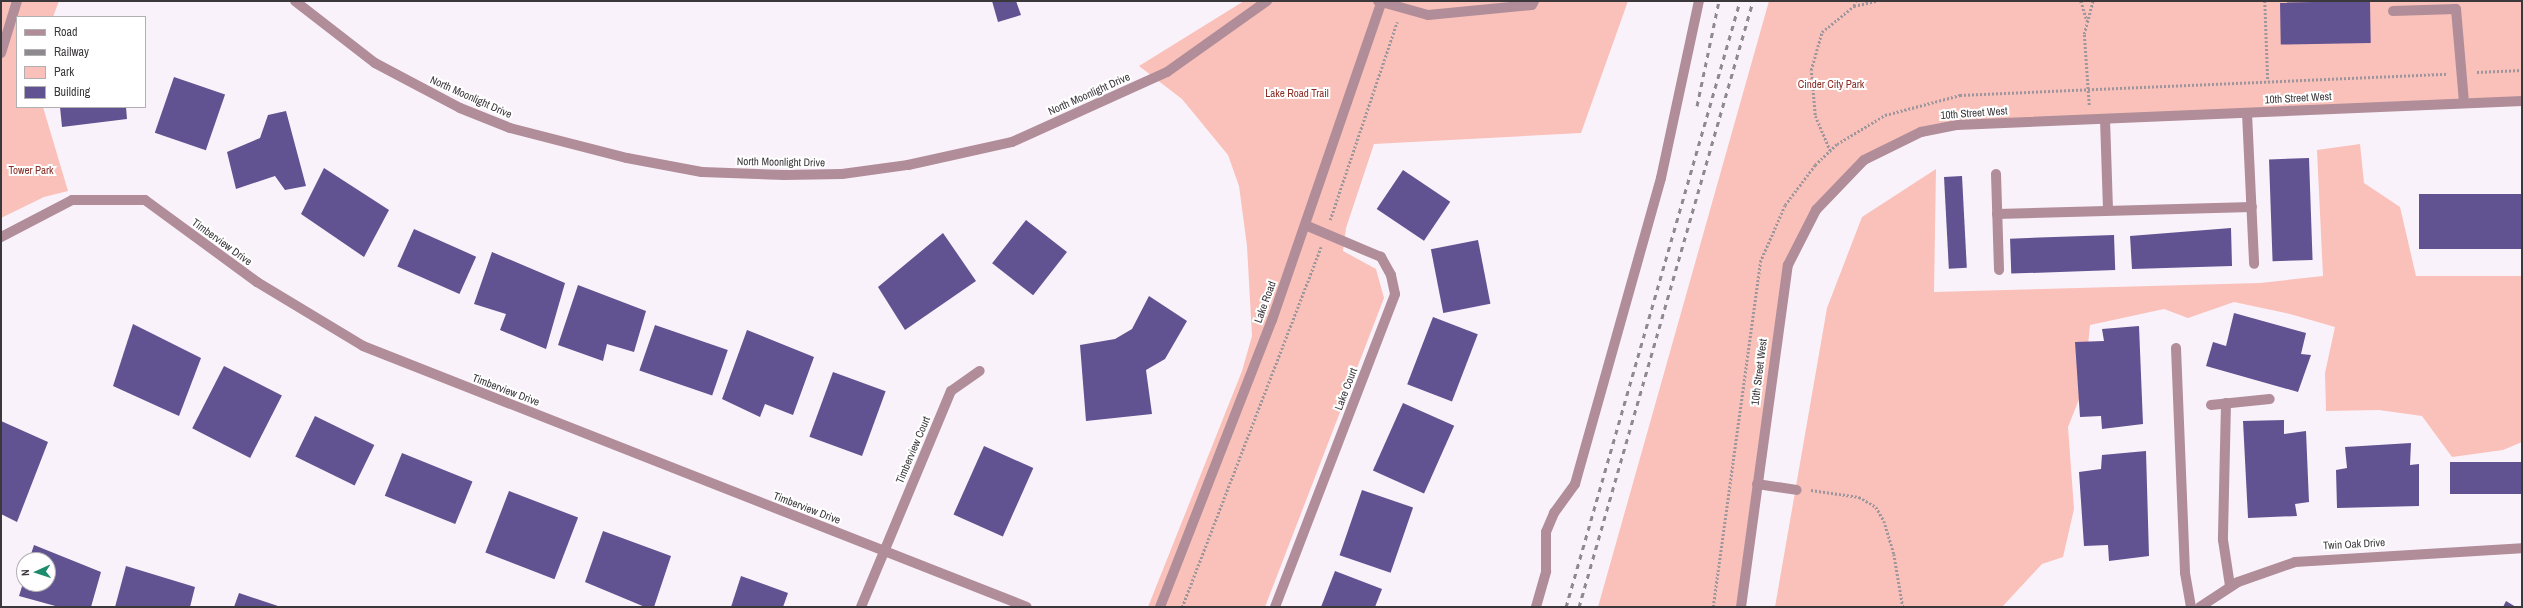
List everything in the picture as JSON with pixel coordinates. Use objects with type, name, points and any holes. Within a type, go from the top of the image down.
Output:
[{"type":"street","points":[[1,53],[17,1]]},
{"type":"street","name":"North Moonlight Drive","points":[[295,1],[375,63],[460,108],[510,128],[619,156],[702,172],[784,175],[842,174],[908,165],[1012,142],[1167,72],[1267,1]]},
{"type":"street","points":[[1381,1],[1428,15],[1532,5],[1534,1]]},
{"type":"street","name":"Lake Road","points":[[1160,607],[1237,414],[1306,225],[1381,1]]},
{"type":"street","points":[[1536,607],[1546,571],[1546,532],[1554,513],[1576,484],[1661,178],[1699,1]]},
{"type":"street","points":[[2393,11],[2456,9],[2464,103]]},
{"type":"street","name":"10th Street West","points":[[1741,607],[1783,285],[1795,248],[1829,192],[1864,160],[1921,132],[1957,125],[2522,100]]},
{"type":"street","points":[[2247,112],[2254,264]]},
{"type":"street","points":[[2105,119],[2108,210]]},
{"type":"street","points":[[1996,174],[1999,270]]},
{"type":"street","name":"Timberview Drive","points":[[1,237],[72,200],[146,200],[257,282],[362,346],[1026,607]]},
{"type":"street","points":[[1997,214],[2252,207]]},
{"type":"street","name":"Lake Court","points":[[1275,607],[1395,294],[1391,275],[1381,257],[1306,225]]},
{"type":"street","points":[[2176,348],[2185,573],[2191,607]]},
{"type":"street","name":"Timberview Court","points":[[861,607],[951,391],[980,370]]},
{"type":"street","points":[[2211,405],[2270,399]]},
{"type":"street","points":[[2226,403],[2223,540],[2230,586]]},
{"type":"street","points":[[1757,484],[1797,490]]},
{"type":"street","name":"Twin Oak Drive","points":[[2200,607],[2230,586],[2263,571],[2326,557],[2522,548]]},
{"type":"path","points":[[1854,6],[1855,1]]},
{"type":"path","points":[[1830,151],[1815,115],[1812,70],[1822,32],[1854,6],[1876,1]]},
{"type":"path","points":[[2081,1],[2087,23]]},
{"type":"path","points":[[2091,119],[2084,34],[2093,1]]},
{"type":"path","points":[[2265,1],[2268,81]]},
{"type":"path","points":[[1182,607],[1326,233],[1402,7]]},
{"type":"path","points":[[1797,490],[1835,491],[1859,496],[1876,507],[1884,521],[1894,554],[1902,607]]},
{"type":"green space","name":"Tower Park","points":[[1,1],[59,1],[53,16],[16,16],[16,108],[43,108],[68,191],[44,197],[1,218]]},
{"type":"green space","name":"Lake Road Trail","points":[[1244,1],[1628,1],[1581,133],[1374,144],[1346,228],[1343,251],[1376,269],[1384,298],[1265,607],[1148,607],[1242,371],[1252,336],[1247,246],[1239,186],[1228,155],[1182,99],[1139,66]]},
{"type":"green space","name":"Cinder City Park","points":[[1769,1],[2522,1],[2522,101],[1957,125],[1883,149],[1829,192],[1795,248],[1741,607],[1598,607]]},
{"type":"green space","points":[[2360,144],[2364,183],[2400,207],[2416,276],[2522,276],[2522,442],[2503,450],[2452,457],[2422,416],[2379,410],[2326,411],[2325,373],[2335,327],[2290,314],[2234,302],[2188,318],[2164,309],[2090,325],[2084,387],[2068,427],[2074,509],[2063,557],[2042,564],[2002,607],[1775,607],[1827,308],[1862,217],[1936,169],[1934,292],[2260,283],[2323,276],[2317,150]]},
{"type":"building","points":[[992,1],[1016,1],[1021,15],[998,22]]},
{"type":"building","points":[[2370,1],[2371,43],[2281,45],[2280,3]]},
{"type":"building","points":[[174,77],[225,95],[206,150],[155,133]]},
{"type":"building","points":[[60,108],[126,108],[127,119],[62,127]]},
{"type":"building","points":[[286,111],[306,186],[285,190],[275,176],[236,189],[227,152],[260,138],[268,115]]},
{"type":"building","points":[[2309,158],[2313,260],[2273,261],[2269,159]]},
{"type":"building","points":[[324,168],[389,210],[364,257],[301,214]]},
{"type":"building","points":[[1403,170],[1450,202],[1424,241],[1377,209]]},
{"type":"building","points":[[1962,176],[1967,268],[1949,269],[1944,177]]},
{"type":"building","points":[[2419,194],[2522,194],[2522,249],[2419,249]]},
{"type":"building","points":[[1026,220],[1067,252],[1033,295],[992,263]]},
{"type":"building","points":[[2231,228],[2232,266],[2132,269],[2130,236]]},
{"type":"building","points":[[414,229],[476,257],[459,294],[397,266]]},
{"type":"building","points":[[943,233],[976,281],[905,330],[878,287]]},
{"type":"building","points":[[2114,235],[2115,270],[2011,274],[2010,239]]},
{"type":"building","points":[[1478,240],[1490,304],[1443,313],[1431,249]]},
{"type":"building","points":[[492,252],[565,283],[546,349],[500,330],[506,314],[474,304]]},
{"type":"building","points":[[578,285],[646,311],[634,352],[607,344],[603,361],[558,345]]},
{"type":"building","points":[[1149,296],[1187,321],[1165,359],[1146,370],[1152,414],[1086,421],[1080,345],[1115,339],[1132,329]]},
{"type":"building","points":[[2234,313],[2306,333],[2301,354],[2311,355],[2298,392],[2206,366],[2213,342],[2226,346]]},
{"type":"building","points":[[1433,317],[1478,334],[1452,401],[1407,384]]},
{"type":"building","points":[[133,324],[201,358],[179,416],[113,386]]},
{"type":"building","points":[[655,325],[728,350],[712,395],[639,370]]},
{"type":"building","points":[[2139,326],[2143,424],[2102,429],[2101,416],[2080,417],[2075,342],[2104,341],[2102,329]]},
{"type":"building","points":[[747,330],[814,357],[793,415],[765,404],[760,417],[722,399]]},
{"type":"building","points":[[224,366],[282,396],[250,458],[192,428]]},
{"type":"building","points":[[833,372],[886,391],[862,456],[809,437]]},
{"type":"building","points":[[1403,403],[1454,426],[1424,493],[1373,471]]},
{"type":"building","points":[[315,416],[374,445],[355,485],[295,456]]},
{"type":"building","points":[[2284,420],[2284,434],[2306,431],[2309,502],[2295,504],[2297,516],[2248,518],[2243,421]]},
{"type":"building","points":[[1,421],[48,442],[17,522],[1,514]]},
{"type":"building","points":[[2411,443],[2410,465],[2419,464],[2419,506],[2337,508],[2336,470],[2347,468],[2345,447]]},
{"type":"building","points":[[984,446],[1033,468],[1003,536],[953,515]]},
{"type":"building","points":[[2146,451],[2149,556],[2109,561],[2108,545],[2084,546],[2079,472],[2101,469],[2102,455]]},
{"type":"building","points":[[402,453],[472,481],[455,524],[385,496]]},
{"type":"building","points":[[2450,462],[2522,462],[2522,494],[2450,494]]},
{"type":"building","points":[[1362,490],[1413,508],[1391,573],[1340,555]]},
{"type":"building","points":[[509,491],[578,518],[554,579],[485,553]]},
{"type":"building","points":[[603,531],[671,556],[654,607],[645,607],[585,582]]},
{"type":"building","points":[[34,545],[51,552],[32,552]]},
{"type":"building","points":[[56,554],[101,572],[91,607],[59,607],[19,596],[20,592],[56,592]]},
{"type":"building","points":[[126,566],[195,587],[190,607],[115,607]]},
{"type":"building","points":[[1335,571],[1382,589],[1375,607],[1321,607]]},
{"type":"building","points":[[741,576],[788,593],[783,607],[731,607]]},
{"type":"building","points":[[239,593],[281,607],[234,607]]},
{"type":"building","points":[[2506,601],[2516,607],[2503,607]]},
{"type":"railway","points":[[1697,106],[1719,1]]},
{"type":"railway","points":[[1566,607],[1740,1]]},
{"type":"railway","points":[[1579,607],[1753,1]]}]
